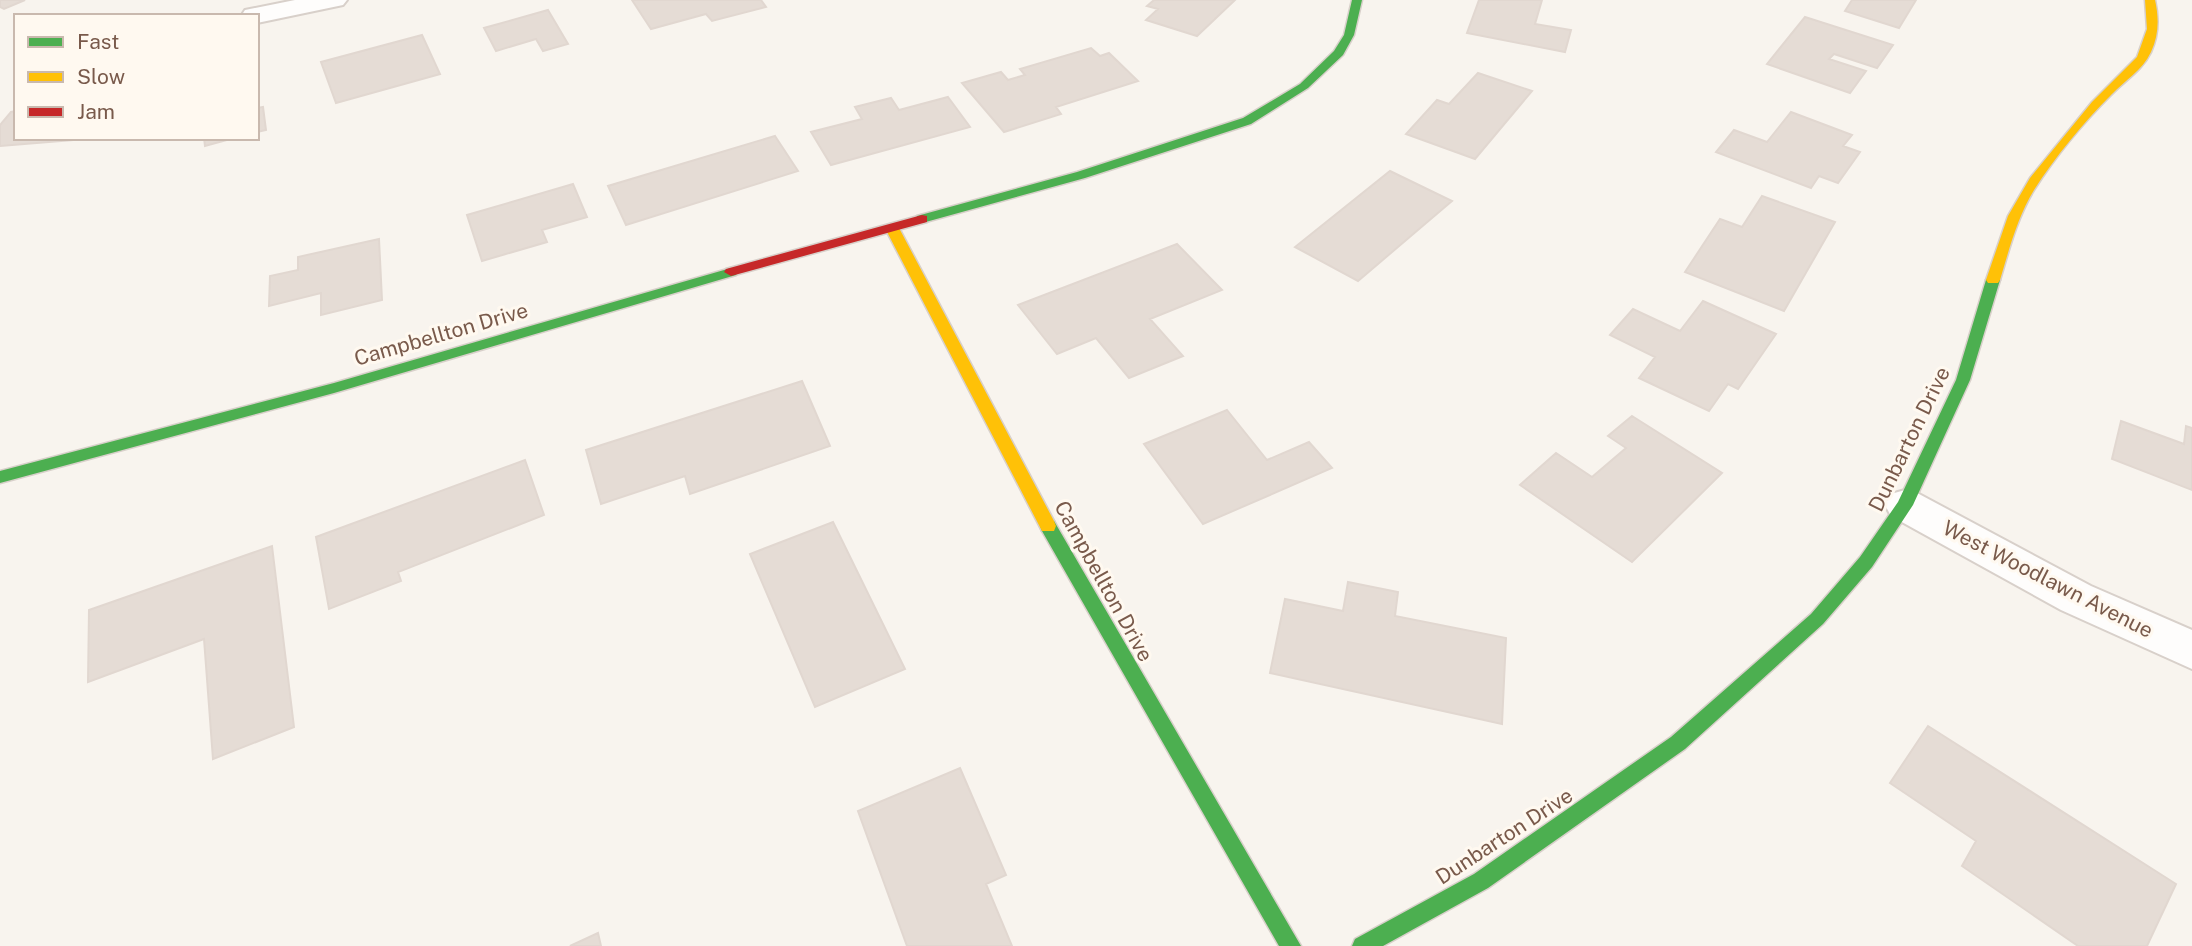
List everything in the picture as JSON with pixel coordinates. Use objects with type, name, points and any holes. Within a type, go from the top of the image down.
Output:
[{"type":"street","points":[[259,15],[334,0]]},
{"type":"street","name":"Campbellton Drive","points":[[0,477],[334,388],[657,293],[1080,175],[1247,121],[1304,86],[1339,53],[1349,35],[1357,0]]},
{"type":"street","name":"Dunbarton Drive","points":[[1362,946],[1481,881],[1678,743],[1817,619],[1866,562],[1905,505],[1963,380],[2013,214],[2033,182],[2107,92],[2128,75],[2143,57],[2151,38],[2154,18],[2150,0]]},
{"type":"street","name":"Campbellton Drive","points":[[892,228],[1072,569],[1291,946]]},
{"type":"street","name":"West Woodlawn Avenue","points":[[1905,505],[2076,598],[2192,650]]},
{"type":"building","points":[[0,0],[25,0],[4,9],[0,7]]},
{"type":"building","points":[[632,0],[761,0],[766,7],[712,21],[706,14],[651,29]]},
{"type":"building","points":[[1154,0],[1235,0],[1197,36],[1146,20],[1158,9],[1147,6]]},
{"type":"building","points":[[1479,0],[1542,0],[1535,24],[1571,30],[1565,52],[1467,33]]},
{"type":"building","points":[[1852,0],[1916,0],[1899,28],[1845,11]]},
{"type":"building","points":[[548,10],[568,44],[543,51],[536,39],[496,51],[484,28]]},
{"type":"building","points":[[1805,17],[1893,45],[1877,68],[1834,54],[1829,59],[1866,71],[1850,93],[1767,64]]},
{"type":"building","points":[[422,35],[440,74],[336,103],[321,62]]},
{"type":"building","points":[[1091,48],[1100,56],[1109,53],[1138,81],[1056,107],[1061,114],[1004,132],[962,83],[1001,72],[1008,80],[1025,75],[1020,69]]},
{"type":"building","points":[[1478,73],[1532,91],[1475,159],[1406,134],[1437,100],[1449,104]]},
{"type":"building","points":[[948,97],[970,127],[831,165],[811,132],[862,119],[855,107],[891,98],[899,110]]},
{"type":"building","points":[[263,107],[266,130],[259,132],[259,108]]},
{"type":"building","points":[[14,111],[14,140],[74,140],[0,146],[0,125]]},
{"type":"building","points":[[1791,112],[1852,135],[1843,146],[1860,152],[1838,183],[1819,176],[1811,188],[1716,152],[1734,130],[1767,142]]},
{"type":"building","points":[[775,136],[798,171],[626,225],[608,186]]},
{"type":"building","points":[[204,140],[227,140],[205,146]]},
{"type":"building","points":[[1390,171],[1452,201],[1358,281],[1295,247]]},
{"type":"building","points":[[573,184],[587,217],[542,230],[547,242],[482,261],[467,215]]},
{"type":"building","points":[[1762,196],[1835,222],[1784,311],[1685,272],[1720,219],[1742,227]]},
{"type":"building","points":[[379,239],[382,300],[321,315],[321,293],[269,306],[270,276],[298,270],[298,257]]},
{"type":"building","points":[[1177,244],[1222,290],[1150,319],[1183,356],[1129,378],[1096,338],[1057,354],[1018,305]]},
{"type":"building","points":[[1703,301],[1776,334],[1738,389],[1728,384],[1709,411],[1639,378],[1655,357],[1610,335],[1633,309],[1680,331]]},
{"type":"building","points":[[802,381],[830,446],[690,494],[685,476],[601,504],[586,450]]},
{"type":"building","points":[[1227,410],[1267,460],[1309,442],[1332,468],[1203,524],[1144,444]]},
{"type":"building","points":[[1632,416],[1722,473],[1632,562],[1520,485],[1556,453],[1592,477],[1626,448],[1608,436]]},
{"type":"building","points":[[2121,421],[2184,444],[2186,426],[2192,428],[2192,490],[2112,459]]},
{"type":"building","points":[[525,460],[544,515],[398,572],[401,581],[329,609],[316,537]]},
{"type":"building","points":[[833,522],[905,669],[815,707],[750,554]]},
{"type":"building","points":[[272,546],[294,727],[213,759],[204,639],[88,682],[89,610]]},
{"type":"building","points":[[1348,582],[1398,592],[1395,616],[1506,638],[1502,724],[1270,673],[1285,599],[1343,611]]},
{"type":"building","points":[[1928,726],[2176,884],[2147,946],[2078,946],[1962,866],[1976,841],[1890,783]]},
{"type":"building","points":[[960,768],[1006,875],[986,884],[1012,946],[907,946],[858,811]]},
{"type":"building","points":[[598,933],[601,946],[570,946]]},
{"type":"traffic: fast","points":[[922,219],[1081,175],[1247,121],[1304,86],[1339,53],[1349,35],[1357,0]]},
{"type":"traffic: fast","points":[[0,477],[334,388],[731,272]]},
{"type":"traffic: fast","points":[[1362,946],[1481,881],[1678,743],[1817,619],[1866,562],[1905,505],[1963,380],[1993,280]]},
{"type":"traffic: fast","points":[[1048,526],[1291,946]]},
{"type":"traffic: slow","points":[[1993,280],[2014,216],[2026,192],[2096,105],[2143,57],[2152,29],[2150,0]]},
{"type":"traffic: slow","points":[[892,228],[1048,526]]},
{"type":"traffic: jam","points":[[731,272],[922,219]]}]
